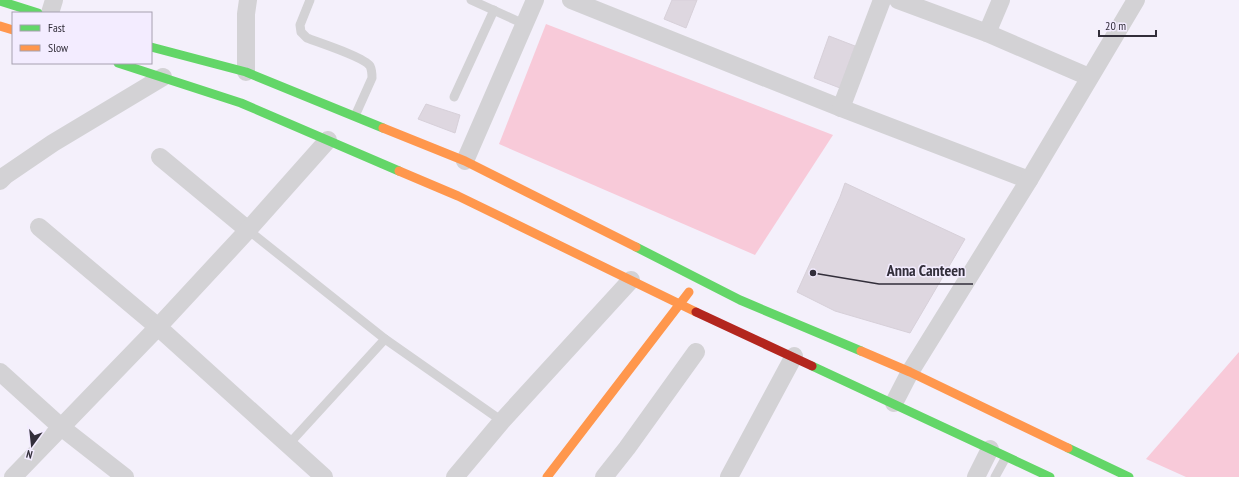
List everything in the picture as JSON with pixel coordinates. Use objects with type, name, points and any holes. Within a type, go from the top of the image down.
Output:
[{"type":"main road","points":[[0,1],[35,12]]},
{"type":"main road","points":[[0,26],[12,30]]},
{"type":"main road","points":[[152,47],[246,72],[465,161],[740,300],[910,372],[1130,477]]},
{"type":"main road","points":[[124,64],[143,67],[163,77],[241,103],[458,196],[680,304],[1050,477]]},
{"type":"main road","points":[[547,477],[699,278]]},
{"type":"street","points":[[50,12],[54,0]]},
{"type":"street","points":[[246,72],[246,14],[248,0]]},
{"type":"street","points":[[465,161],[535,0]]},
{"type":"street","points":[[571,0],[841,108],[1029,180]]},
{"type":"street","points":[[841,108],[882,0]]},
{"type":"street","points":[[898,0],[988,33],[1089,77]]},
{"type":"street","points":[[988,33],[1001,0]]},
{"type":"street","points":[[894,403],[910,372],[1029,180],[1136,0]]},
{"type":"street","points":[[2,176],[163,77]]},
{"type":"street","points":[[13,477],[158,327],[248,230],[328,140]]},
{"type":"street","points":[[160,157],[248,230]]},
{"type":"street","points":[[39,227],[158,327],[324,477]]},
{"type":"street","points":[[455,477],[502,421],[631,280]]},
{"type":"street","points":[[604,477],[627,448],[696,352]]},
{"type":"street","points":[[729,477],[794,356]]},
{"type":"street","points":[[0,372],[61,427],[125,477]]},
{"type":"street","points":[[976,477],[990,449]]},
{"type":"lane","points":[[310,0],[300,25],[301,32],[307,38],[361,59],[369,65],[372,71],[372,78],[355,116]]},
{"type":"lane","points":[[471,0],[524,24]]},
{"type":"lane","points":[[454,97],[494,10]]},
{"type":"lane","points":[[248,230],[385,338],[502,421]]},
{"type":"lane","points":[[288,445],[385,338]]},
{"type":"lane","points":[[995,477],[1006,457]]},
{"type":"shaded area","points":[[546,24],[833,135],[755,255],[499,144]]},
{"type":"shaded area","points":[[1239,352],[1239,477],[1186,477],[1146,459]]},
{"type":"building","points":[[672,0],[697,0],[686,28],[664,19]]},
{"type":"building","points":[[829,36],[855,46],[840,88],[814,78]]},
{"type":"building","points":[[426,104],[460,115],[455,133],[418,119]]},
{"type":"building","points":[[845,183],[965,239],[910,333],[835,311],[797,292]]},
{"type":"traffic: fast","points":[[0,1],[35,12]]},
{"type":"traffic: fast","points":[[152,47],[246,72],[383,128]]},
{"type":"traffic: fast","points":[[121,64],[241,103],[399,171]]},
{"type":"traffic: fast","points":[[636,247],[740,300],[861,351]]},
{"type":"traffic: fast","points":[[812,366],[1050,477]]},
{"type":"traffic: fast","points":[[1068,448],[1129,477]]},
{"type":"traffic: slow","points":[[0,26],[12,30]]},
{"type":"traffic: slow","points":[[383,128],[465,161],[636,247]]},
{"type":"traffic: slow","points":[[399,171],[458,196],[696,312]]},
{"type":"traffic: slow","points":[[547,477],[689,292]]},
{"type":"traffic: slow","points":[[861,351],[910,372],[1068,448]]},
{"type":"traffic: jam","points":[[696,312],[812,366]]},
{"type":"place","name":"Anna Canteen","points":[[813,273]]}]
